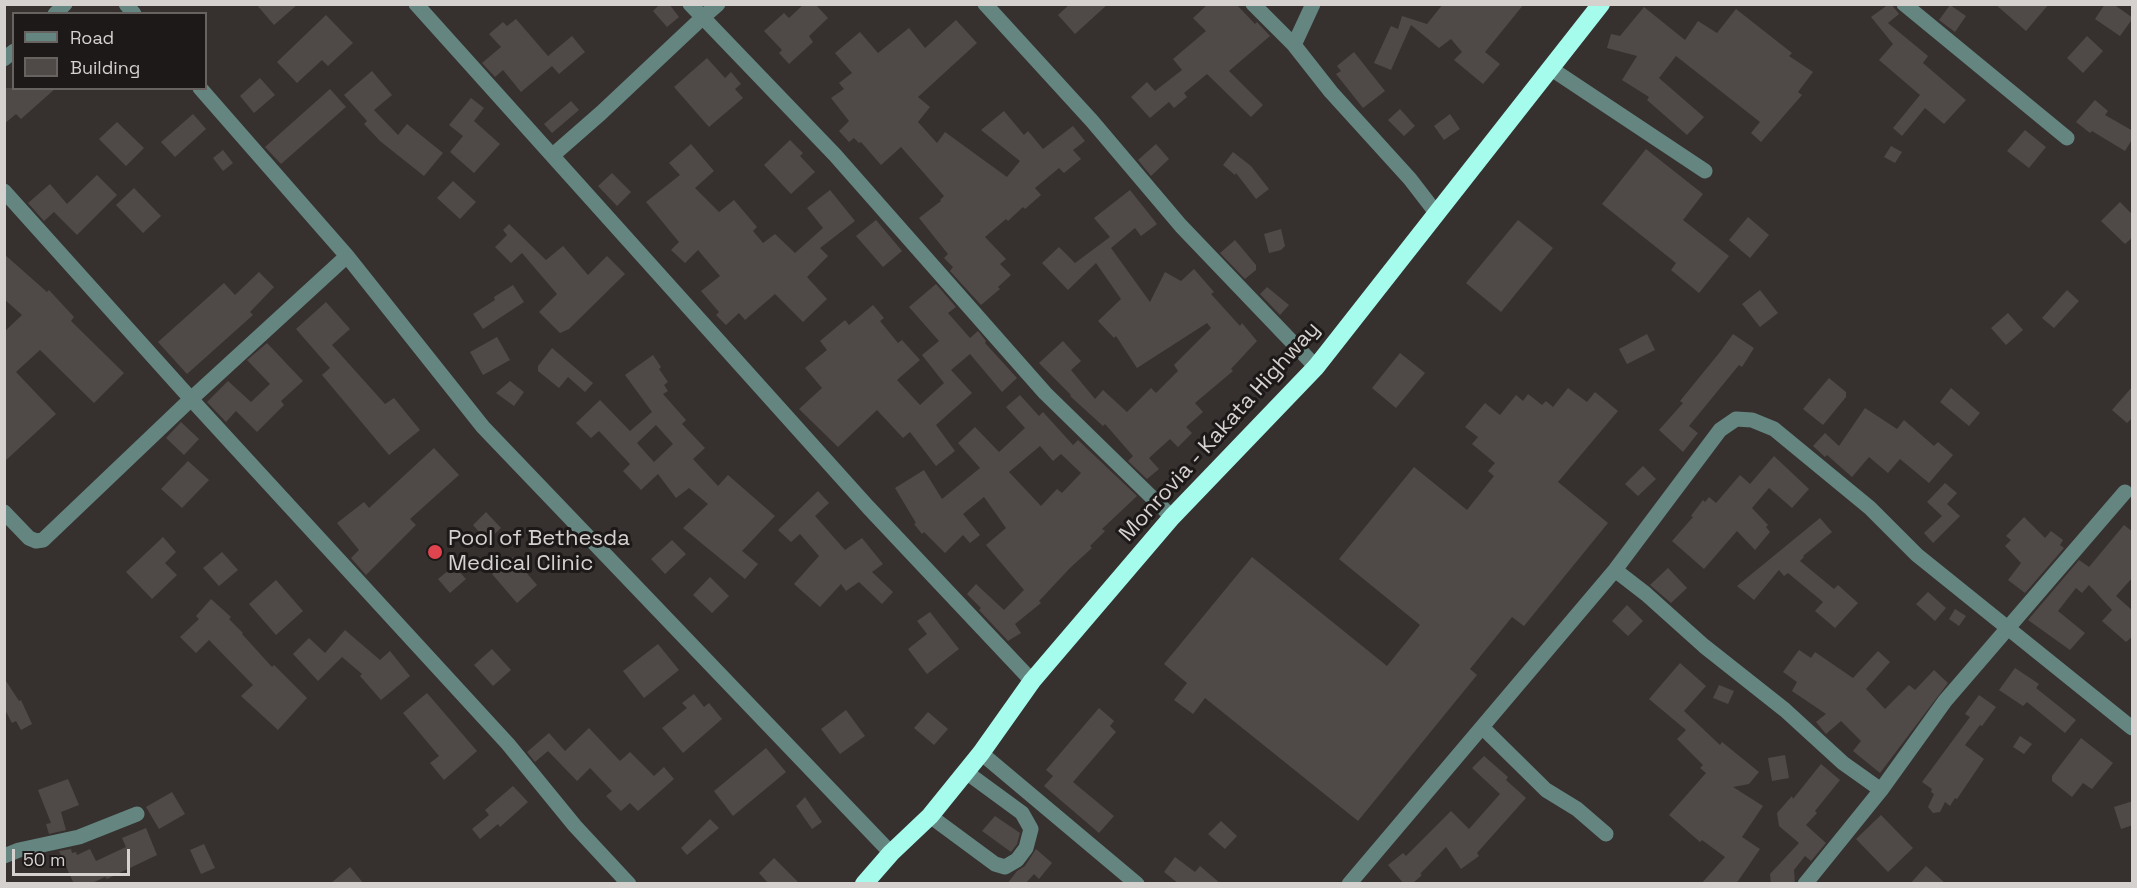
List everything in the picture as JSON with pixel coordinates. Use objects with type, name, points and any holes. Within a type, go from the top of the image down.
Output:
[{"type":"highway","name":"Monrovia - Kakata Highway","points":[[864,884],[891,853],[930,816],[981,753],[1032,681],[1172,518],[1316,367],[1601,4]]},
{"type":"street","points":[[416,4],[868,507],[1032,681]]},
{"type":"street","points":[[690,4],[835,155],[1045,393],[1172,518]]},
{"type":"street","points":[[553,155],[718,4]]},
{"type":"street","points":[[985,4],[1092,121],[1181,226],[1316,367]]},
{"type":"street","points":[[1253,4],[1294,45],[1331,92],[1410,179],[1437,214]]},
{"type":"street","points":[[1294,45],[1312,4]]},
{"type":"street","points":[[1904,4],[2067,138]]},
{"type":"street","points":[[1550,68],[1705,171]]},
{"type":"street","points":[[202,90],[347,256],[483,427],[891,853]]},
{"type":"street","points":[[4,191],[191,399],[501,735],[575,826],[628,884]]},
{"type":"street","points":[[4,512],[29,538],[36,541],[43,540],[191,399],[347,256]]},
{"type":"street","points":[[1349,884],[1615,570],[1720,430],[1736,419],[1752,420],[1774,429],[1870,508],[1917,555],[2133,728]]},
{"type":"street","points":[[1806,884],[1881,790],[1945,701],[2125,492]]},
{"type":"street","points":[[1615,570],[1646,594],[1704,646],[1785,710],[1843,763],[1881,790]]},
{"type":"street","points":[[1482,727],[1546,790],[1577,809],[1606,834]]},
{"type":"street","points":[[981,753],[1137,884]]},
{"type":"street","points":[[930,816],[995,864],[1005,867],[1017,860],[1026,848],[1032,829],[1022,813],[966,772]]},
{"type":"street","points":[[4,856],[19,850],[80,837],[137,814]]},
{"type":"building","points":[[256,4],[298,4],[274,25]]},
{"type":"building","points":[[660,4],[669,4],[679,17],[667,27],[653,11]]},
{"type":"building","points":[[804,4],[815,4],[828,18],[809,36],[813,42],[789,64],[779,53],[782,50],[764,31],[784,13],[789,18]]},
{"type":"building","points":[[1070,4],[1108,4],[1075,34],[1058,15]]},
{"type":"building","points":[[1208,4],[1236,4],[1270,36],[1229,71],[1263,105],[1251,117],[1207,74],[1184,93],[1187,97],[1174,108],[1169,102],[1150,118],[1131,97],[1147,82],[1155,91],[1182,70],[1173,59],[1206,31],[1193,18]]},
{"type":"building","points":[[1443,4],[1524,4],[1485,52],[1500,64],[1483,84],[1454,60],[1462,52],[1451,39],[1439,48],[1411,25],[1391,70],[1374,63],[1391,26],[1398,29],[1402,16],[1427,24]]},
{"type":"building","points":[[1889,4],[1899,14],[1888,23],[1928,56],[1923,63],[1966,100],[1944,124],[1925,108],[1902,136],[1893,128],[1920,95],[1879,60],[1893,44],[1871,17]]},
{"type":"building","points":[[1995,4],[2049,4],[2026,31]]},
{"type":"building","points":[[2105,4],[2113,4],[2133,18],[2120,36],[2095,19]]},
{"type":"building","points":[[1950,5],[1966,16],[1955,32],[1939,20]]},
{"type":"building","points":[[1644,7],[1685,40],[1698,21],[1717,33],[1736,9],[1792,53],[1789,56],[1813,72],[1798,92],[1802,95],[1761,142],[1751,133],[1760,122],[1676,56],[1659,78],[1704,117],[1687,135],[1647,100],[1649,97],[1622,80],[1637,56],[1607,48],[1611,34],[1620,36]]},
{"type":"building","points":[[326,15],[353,43],[328,66],[322,60],[297,83],[277,62]]},
{"type":"building","points":[[516,19],[548,56],[572,36],[585,52],[559,74],[552,66],[521,92],[503,70],[495,77],[482,63],[501,47],[489,34],[503,22],[507,26]]},
{"type":"building","points":[[956,20],[977,43],[918,97],[930,107],[918,122],[937,143],[945,132],[1007,177],[1020,161],[981,130],[1004,111],[1024,135],[1028,131],[1043,149],[1073,126],[1085,141],[1073,150],[1081,159],[1064,173],[1059,168],[1035,188],[1041,195],[1008,221],[1006,219],[985,237],[1006,259],[1000,264],[1011,275],[998,287],[1000,289],[981,305],[950,271],[953,267],[944,258],[948,254],[919,218],[944,196],[901,147],[881,165],[861,142],[859,143],[854,138],[849,142],[839,131],[849,121],[831,98],[844,89],[839,83],[852,73],[835,53],[860,32],[878,53],[909,28],[925,48]]},
{"type":"building","points":[[2087,36],[2103,51],[2083,73],[2067,58]]},
{"type":"building","points":[[1354,52],[1385,91],[1363,108],[1336,74],[1341,71],[1337,66]]},
{"type":"building","points":[[707,58],[725,78],[731,72],[741,84],[735,89],[743,98],[709,127],[674,87]]},
{"type":"building","points":[[372,71],[392,95],[374,110],[398,135],[407,124],[443,153],[424,176],[380,141],[364,124],[367,121],[344,95]]},
{"type":"building","points":[[260,78],[275,95],[254,113],[240,96]]},
{"type":"building","points":[[4,88],[54,90],[21,119],[16,114],[4,124]]},
{"type":"building","points":[[330,89],[346,107],[281,164],[265,147]]},
{"type":"building","points":[[471,98],[484,108],[474,121],[500,144],[474,173],[450,152],[463,136],[449,125]]},
{"type":"building","points":[[2095,100],[2108,111],[2105,115],[2133,131],[2133,138],[2125,151],[2092,131],[2090,133],[2076,122]]},
{"type":"building","points":[[571,101],[579,110],[552,133],[544,124]]},
{"type":"building","points":[[1400,109],[1415,126],[1404,136],[1388,120]]},
{"type":"building","points":[[193,114],[206,129],[175,157],[161,142]]},
{"type":"building","points":[[1450,114],[1460,129],[1444,140],[1434,126]]},
{"type":"building","points":[[117,122],[144,148],[126,166],[99,139]]},
{"type":"building","points":[[2025,130],[2046,147],[2029,168],[2007,151]]},
{"type":"building","points":[[790,140],[803,153],[800,156],[815,172],[791,194],[764,165]]},
{"type":"building","points":[[691,144],[714,171],[695,188],[719,212],[734,200],[757,227],[753,231],[763,243],[775,234],[795,253],[823,228],[807,208],[830,190],[855,221],[820,248],[828,256],[807,277],[827,299],[803,322],[775,294],[745,320],[739,313],[726,325],[716,315],[719,312],[701,291],[720,276],[698,250],[685,263],[671,250],[679,242],[646,202],[680,175],[669,163]]},
{"type":"building","points":[[1156,144],[1169,159],[1151,176],[1138,160]]},
{"type":"building","points":[[1891,146],[1902,152],[1895,163],[1884,157]]},
{"type":"building","points":[[1646,149],[1703,194],[1683,220],[1729,256],[1699,293],[1671,270],[1676,263],[1602,204]]},
{"type":"building","points":[[223,150],[233,163],[223,171],[213,158]]},
{"type":"building","points":[[1233,152],[1251,166],[1269,189],[1256,199],[1236,173],[1235,175],[1223,165]]},
{"type":"building","points":[[612,173],[631,192],[617,206],[598,186]]},
{"type":"building","points":[[97,175],[117,195],[77,235],[54,212],[44,221],[28,203],[50,184],[67,204]]},
{"type":"building","points":[[453,181],[476,202],[460,219],[437,198]]},
{"type":"building","points":[[134,188],[161,216],[143,233],[116,205]]},
{"type":"building","points":[[1130,190],[1157,224],[1141,236],[1135,228],[1111,248],[1150,302],[1165,272],[1181,281],[1194,269],[1214,292],[1211,294],[1240,326],[1242,323],[1257,341],[1231,369],[1233,371],[1195,403],[1203,412],[1186,427],[1192,433],[1178,447],[1170,439],[1149,458],[1159,469],[1147,479],[1128,461],[1133,456],[1105,424],[1103,426],[1070,396],[1039,363],[1063,341],[1081,361],[1071,370],[1095,399],[1103,390],[1127,412],[1151,388],[1156,393],[1178,371],[1174,365],[1211,328],[1207,323],[1137,368],[1116,336],[1114,338],[1098,321],[1121,299],[1096,263],[1068,290],[1042,263],[1059,247],[1075,263],[1110,237],[1094,218]]},
{"type":"building","points":[[2120,202],[2133,215],[2133,237],[2125,244],[2101,221]]},
{"type":"building","points":[[1748,217],[1769,235],[1750,258],[1729,240]]},
{"type":"building","points":[[876,220],[902,251],[883,267],[856,236]]},
{"type":"building","points":[[1518,220],[1553,248],[1501,312],[1466,283]]},
{"type":"building","points":[[509,224],[546,260],[563,246],[588,275],[607,256],[625,274],[569,329],[560,333],[539,312],[557,294],[522,253],[511,263],[495,247],[507,235],[503,230]]},
{"type":"building","points":[[1281,229],[1285,246],[1281,250],[1269,253],[1264,234]]},
{"type":"building","points":[[1235,240],[1256,265],[1256,270],[1245,279],[1220,253]]},
{"type":"building","points":[[4,254],[47,292],[49,290],[74,317],[71,321],[124,373],[94,403],[40,350],[16,372],[56,414],[4,462],[4,332],[22,315],[4,299]]},
{"type":"building","points":[[259,272],[274,287],[250,312],[253,315],[187,374],[158,342],[224,283],[235,295]]},
{"type":"building","points":[[936,284],[956,307],[948,313],[970,338],[978,331],[986,341],[985,343],[1017,378],[1002,392],[970,354],[951,370],[972,393],[936,425],[955,451],[936,466],[910,432],[903,438],[877,410],[838,447],[799,409],[822,388],[805,368],[827,350],[820,341],[845,320],[849,325],[873,305],[884,318],[880,321],[898,343],[902,340],[920,360],[897,380],[920,405],[944,383],[922,355],[939,341],[909,307]]},
{"type":"building","points":[[513,285],[524,302],[483,329],[473,314]]},
{"type":"building","points":[[1267,287],[1289,305],[1280,315],[1260,294]]},
{"type":"building","points":[[1760,290],[1778,313],[1760,327],[1742,304]]},
{"type":"building","points":[[2067,290],[2079,301],[2054,328],[2042,318]]},
{"type":"building","points":[[326,302],[350,329],[332,345],[385,404],[394,398],[420,430],[389,455],[322,375],[330,368],[296,329]]},
{"type":"building","points":[[2008,313],[2023,330],[2006,345],[1991,328]]},
{"type":"building","points":[[1647,334],[1655,350],[1627,364],[1619,349]]},
{"type":"building","points":[[1733,334],[1754,348],[1742,367],[1739,365],[1689,426],[1698,433],[1683,452],[1659,430],[1683,403],[1680,401]]},
{"type":"building","points":[[497,337],[510,360],[483,375],[470,352]]},
{"type":"building","points":[[267,343],[303,381],[281,401],[284,405],[257,432],[236,411],[226,422],[207,402],[228,381],[251,402],[270,384],[247,360]]},
{"type":"building","points":[[552,348],[593,383],[585,392],[568,377],[559,388],[538,371],[538,366]]},
{"type":"building","points":[[1400,353],[1425,373],[1396,408],[1372,388]]},
{"type":"building","points":[[653,355],[668,382],[664,385],[668,391],[663,394],[686,420],[682,424],[705,448],[693,459],[718,486],[728,475],[775,516],[742,551],[758,564],[745,579],[683,528],[708,504],[689,488],[676,498],[658,474],[641,490],[623,471],[630,464],[599,431],[591,438],[576,423],[600,400],[630,431],[652,412],[625,375]],"holes":[[[656,425],[673,444],[654,462],[637,443]]]},
{"type":"building","points":[[1829,378],[1846,392],[1846,397],[1823,425],[1803,409]]},
{"type":"building","points":[[510,381],[524,392],[514,406],[496,393]]},
{"type":"building","points":[[2133,386],[2133,417],[2127,423],[2112,410]]},
{"type":"building","points":[[1568,388],[1587,402],[1595,392],[1618,411],[1558,482],[1608,523],[1524,626],[1512,617],[1470,669],[1477,675],[1358,821],[1205,698],[1193,714],[1174,700],[1187,683],[1164,664],[1252,557],[1387,666],[1420,625],[1339,559],[1414,467],[1467,510],[1494,476],[1488,471],[1495,463],[1472,444],[1478,437],[1465,427],[1485,403],[1500,415],[1516,395],[1523,401],[1528,394],[1542,405],[1546,401],[1553,407]]},
{"type":"building","points":[[1951,388],[1980,413],[1969,426],[1940,402]]},
{"type":"building","points":[[1020,395],[1039,416],[1043,412],[1073,445],[1078,440],[1137,496],[1102,529],[1105,531],[1090,546],[1092,548],[1039,601],[1041,603],[1015,624],[1021,633],[1008,641],[967,594],[976,584],[1004,610],[1024,590],[986,545],[1006,528],[984,497],[963,514],[980,535],[970,543],[963,535],[945,553],[924,532],[922,534],[914,524],[916,523],[895,488],[924,470],[942,499],[980,468],[958,443],[975,427],[999,452],[1025,428],[1006,407]],"holes":[[[1040,446],[1053,461],[1061,454],[1081,473],[1062,493],[1057,489],[1041,506],[1009,472]]]},
{"type":"building","points":[[1865,408],[1897,429],[1904,420],[1934,446],[1938,442],[1953,455],[1929,483],[1900,459],[1888,473],[1869,457],[1852,477],[1813,446],[1825,433],[1839,446]]},
{"type":"building","points":[[181,422],[199,439],[184,455],[166,438]]},
{"type":"building","points":[[434,448],[459,475],[410,519],[416,525],[366,575],[351,558],[359,550],[337,523],[364,502],[369,508]]},
{"type":"building","points":[[1774,456],[1809,489],[1792,508],[1769,488],[1752,508],[1768,525],[1766,527],[1770,532],[1755,550],[1737,531],[1704,569],[1672,541],[1693,517],[1691,516],[1703,500],[1705,502],[1709,497],[1716,503],[1740,475],[1750,484]]},
{"type":"building","points":[[188,461],[209,480],[182,508],[161,489]]},
{"type":"building","points":[[1643,466],[1656,479],[1638,496],[1625,484]]},
{"type":"building","points":[[1945,483],[1957,493],[1947,504],[1960,516],[1933,543],[1924,533],[1942,516],[1927,502]]},
{"type":"building","points":[[818,491],[829,503],[815,516],[845,550],[862,538],[883,564],[872,572],[893,592],[882,604],[859,582],[846,591],[841,584],[820,607],[794,584],[819,556],[800,534],[791,542],[778,530]]},
{"type":"building","points":[[486,512],[501,528],[487,541],[473,525]]},
{"type":"building","points":[[2024,517],[2045,538],[2051,531],[2063,540],[2060,545],[2064,548],[2025,593],[2008,580],[2021,563],[2005,546],[2011,540],[2006,536]]},
{"type":"building","points":[[1820,518],[1832,532],[1800,561],[1834,589],[1838,585],[1858,603],[1835,628],[1815,611],[1823,602],[1788,573],[1784,576],[1779,570],[1754,600],[1737,586]]},
{"type":"building","points":[[2124,525],[2133,532],[2133,577],[2116,596],[2133,611],[2133,636],[2126,642],[2102,621],[2112,610],[2089,585],[2082,593],[2076,588],[2058,611],[2085,633],[2070,650],[2028,620],[2079,560],[2089,567]]},
{"type":"building","points":[[163,537],[176,552],[165,563],[177,575],[152,599],[126,572]]},
{"type":"building","points":[[672,540],[686,554],[665,574],[651,559]]},
{"type":"building","points":[[222,552],[238,570],[219,586],[203,568]]},
{"type":"building","points":[[513,557],[537,585],[517,603],[492,574]]},
{"type":"building","points":[[454,566],[466,579],[450,593],[438,579]]},
{"type":"building","points":[[1668,568],[1687,588],[1671,603],[1650,585]]},
{"type":"building","points":[[710,577],[729,596],[712,613],[693,595]]},
{"type":"building","points":[[276,580],[303,611],[276,635],[249,604]]},
{"type":"building","points":[[1928,592],[1946,608],[1935,621],[1916,604]]},
{"type":"building","points":[[211,599],[231,617],[229,619],[272,667],[274,665],[307,698],[278,730],[241,696],[253,685],[209,640],[196,653],[180,637],[199,619],[196,616]]},
{"type":"building","points":[[1627,605],[1643,621],[1628,636],[1612,621]]},
{"type":"building","points":[[1955,609],[1966,616],[1959,626],[1949,619]]},
{"type":"building","points":[[930,612],[959,649],[927,674],[908,649],[927,634],[917,621]]},
{"type":"building","points":[[345,630],[380,660],[390,651],[410,676],[381,700],[360,676],[362,674],[342,657],[318,681],[293,654],[309,638],[325,653]]},
{"type":"building","points":[[658,644],[679,670],[644,698],[623,671]]},
{"type":"building","points":[[492,649],[511,670],[493,686],[474,665]]},
{"type":"building","points":[[1799,650],[1811,658],[1815,652],[1853,678],[1878,651],[1890,662],[1866,689],[1885,709],[1909,685],[1915,690],[1934,670],[1948,683],[1880,773],[1853,751],[1861,741],[1841,721],[1826,734],[1816,722],[1826,714],[1792,691],[1797,682],[1783,672]]},
{"type":"building","points":[[1680,663],[1706,686],[1684,711],[1720,745],[1722,742],[1759,772],[1749,784],[1733,787],[1763,806],[1742,837],[1760,849],[1736,884],[1701,884],[1725,857],[1702,840],[1700,842],[1669,815],[1706,773],[1700,768],[1703,765],[1677,739],[1686,730],[1649,699]]},
{"type":"building","points":[[2015,668],[2039,684],[2036,688],[2076,720],[2065,733],[2027,702],[2023,706],[1999,690]]},
{"type":"building","points":[[4,678],[19,701],[21,700],[32,724],[21,730],[16,721],[12,723],[4,708]]},
{"type":"building","points":[[1719,685],[1734,691],[1728,704],[1713,698]]},
{"type":"building","points":[[427,693],[477,751],[444,780],[430,763],[439,756],[403,713]]},
{"type":"building","points":[[694,694],[704,707],[709,703],[722,719],[683,753],[662,728],[687,708],[682,703]]},
{"type":"building","points":[[1979,695],[1996,707],[1965,745],[1984,759],[1957,799],[1955,798],[1950,806],[1945,802],[1940,812],[1933,813],[1928,807],[1934,794],[1931,792],[1932,789],[1922,782],[1970,717],[1965,714]]},
{"type":"building","points":[[1099,708],[1114,721],[1110,726],[1116,732],[1073,782],[1114,816],[1099,833],[1044,786],[1053,776],[1046,770]]},
{"type":"building","points":[[846,710],[865,736],[840,754],[821,729]]},
{"type":"building","points":[[928,712],[948,729],[934,745],[914,728]]},
{"type":"building","points":[[589,728],[620,761],[630,752],[654,776],[664,767],[674,779],[638,811],[630,803],[621,811],[606,796],[612,791],[590,768],[577,781],[548,751],[535,762],[527,752],[549,733],[565,751]]},
{"type":"building","points":[[2020,736],[2032,744],[2024,754],[2013,747]]},
{"type":"building","points":[[2081,738],[2113,763],[2092,789],[2083,783],[2072,797],[2052,781],[2052,776]]},
{"type":"building","points":[[766,748],[786,772],[733,816],[714,791]]},
{"type":"building","points":[[1785,755],[1789,778],[1772,781],[1768,758]]},
{"type":"building","points":[[1484,756],[1508,777],[1506,780],[1526,798],[1477,853],[1479,856],[1461,869],[1446,847],[1412,884],[1404,884],[1388,865],[1403,853],[1406,856],[1451,811],[1469,829],[1500,794],[1472,768]]},
{"type":"building","points":[[1821,764],[1840,780],[1806,825],[1826,843],[1811,861],[1805,856],[1794,870],[1795,884],[1771,884],[1770,874],[1799,843],[1779,826],[1777,813],[1792,796],[1793,799]]},
{"type":"building","points":[[68,779],[79,805],[61,812],[66,830],[49,834],[46,824],[51,823],[38,790]]},
{"type":"building","points":[[513,786],[528,802],[500,827],[498,824],[480,839],[472,829],[489,815],[485,810]]},
{"type":"building","points":[[172,792],[185,814],[159,829],[146,807]]},
{"type":"building","points":[[805,797],[822,822],[812,829],[796,806]]},
{"type":"building","points":[[2133,801],[2133,825],[2121,829],[2114,807]]},
{"type":"building","points":[[1881,815],[1913,848],[1888,872],[1856,839]]},
{"type":"building","points":[[995,816],[1020,833],[1017,844],[1011,852],[982,831]]},
{"type":"building","points":[[710,819],[719,828],[687,855],[681,848]]},
{"type":"building","points":[[1221,821],[1237,836],[1225,849],[1208,834]]},
{"type":"building","points":[[146,828],[157,855],[107,879],[105,877],[90,884],[74,884],[59,851],[71,849],[72,853],[76,852],[77,855],[90,849],[96,861],[126,847],[122,838]]},
{"type":"building","points":[[204,844],[215,868],[201,874],[190,850]]},
{"type":"building","points":[[1036,849],[1052,863],[1039,879],[1034,874],[1025,884],[1007,884],[1017,871],[1025,866]]},
{"type":"building","points":[[1175,857],[1195,872],[1200,866],[1221,884],[1179,884],[1164,872]]},
{"type":"building","points":[[774,858],[800,884],[769,884],[759,873]]},
{"type":"building","points":[[1926,866],[1946,884],[1910,884]]},
{"type":"building","points":[[350,867],[364,884],[330,884]]},
{"type":"place","name":"Pool of Bethesda Medical Clinic","points":[[435,552]]}]
